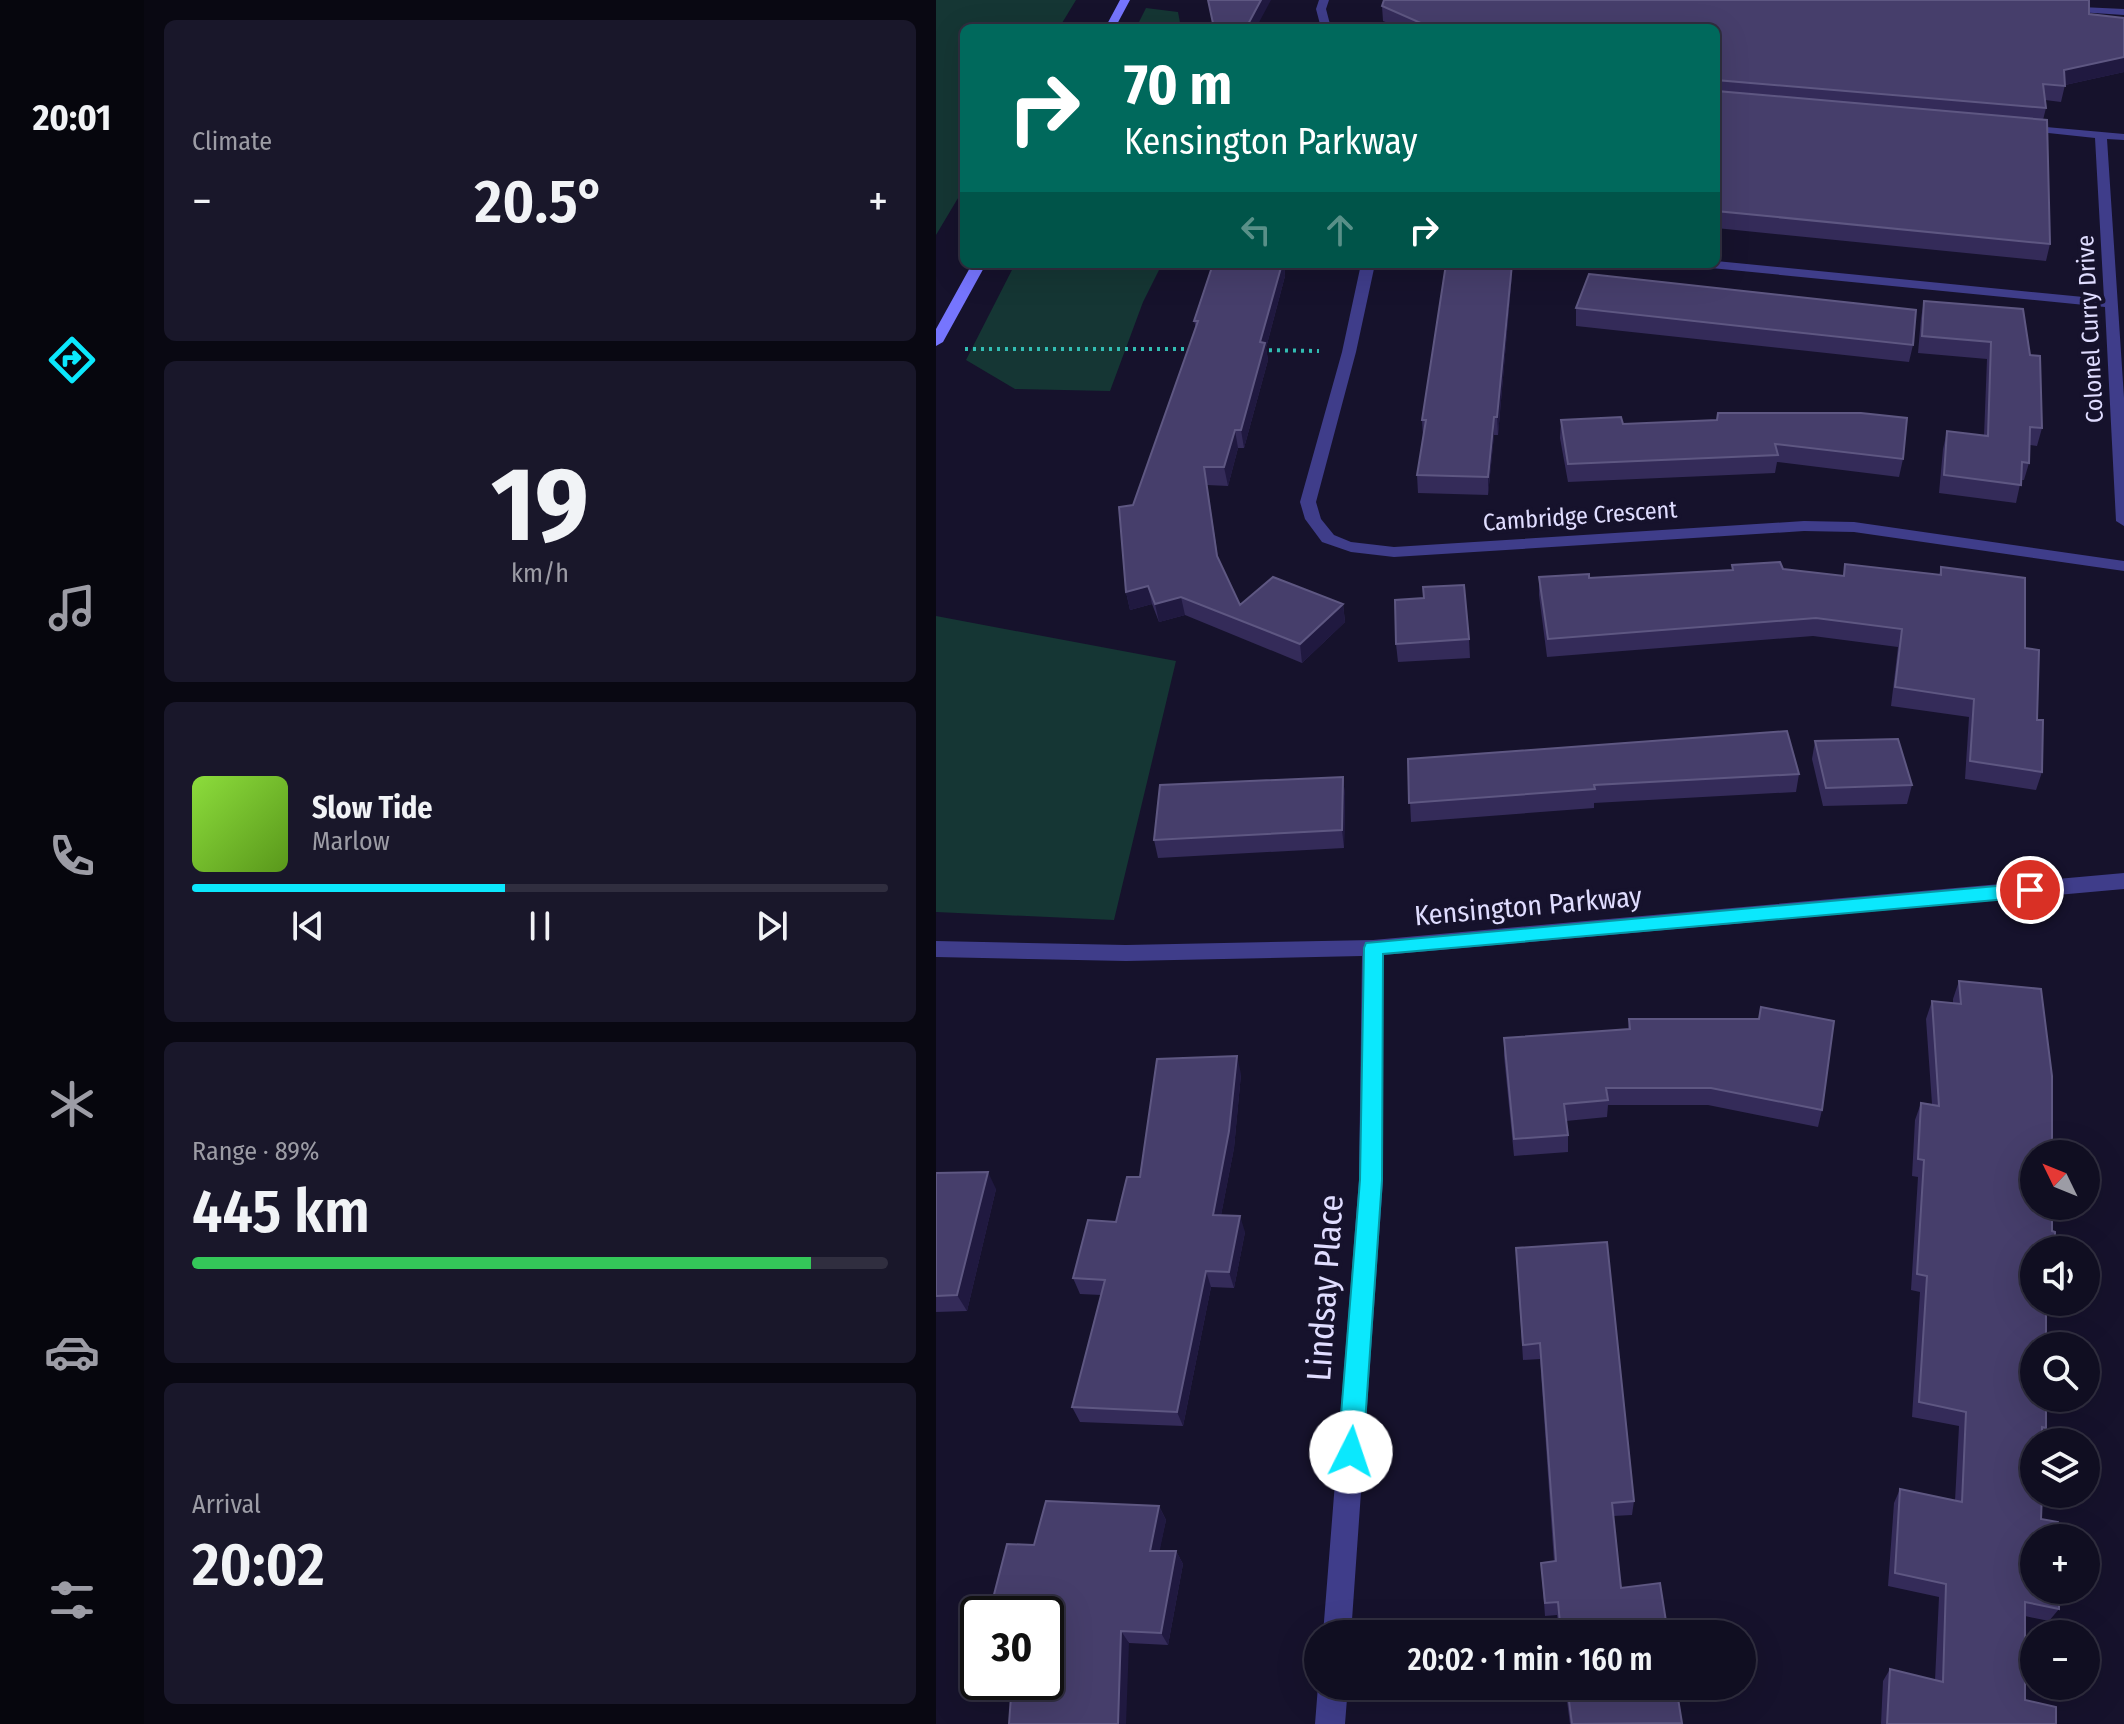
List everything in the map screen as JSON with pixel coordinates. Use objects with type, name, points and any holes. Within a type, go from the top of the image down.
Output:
[{"type":"main road","points":[[1112,24],[1125,0]]},
{"type":"main road","points":[[936,342],[977,268]]},
{"type":"street","points":[[1324,0],[1321,9],[1325,24]]},
{"type":"street","points":[[2046,6],[2124,12]]},
{"type":"street","points":[[2009,127],[2124,137]]},
{"type":"street","name":"Colonel Curry Drive","points":[[2101,135],[2124,521]]},
{"type":"street","points":[[1720,265],[2110,304]]},
{"type":"street","name":"Cambridge Crescent","points":[[1367,268],[1349,352],[1308,502],[1312,523],[1330,543],[1394,552],[1804,526],[1854,527],[2124,566]]},
{"type":"street","name":"Kensington Parkway","points":[[936,949],[1126,953],[1373,948],[2124,881]]},
{"type":"street","name":"Lindsay Place","points":[[1338,1620],[1371,1180],[1373,948]]},
{"type":"street","points":[[1330,1724],[1332,1700]]},
{"type":"path","points":[[951,349],[1209,349]]},
{"type":"path","points":[[1257,350],[1349,352]]},
{"type":"green space","points":[[936,0],[1076,0],[1061,24],[960,24],[960,195],[936,235]]},
{"type":"green space","points":[[1146,8],[1178,12],[1180,24],[1138,24]]},
{"type":"green space","points":[[1013,268],[1160,268],[1143,302],[1110,391],[1015,389],[966,360]]},
{"type":"green space","points":[[936,616],[1176,661],[1114,920],[936,912]]},
{"type":"building","points":[[1208,0],[1261,0],[1248,24],[1213,24]]},
{"type":"building","points":[[1384,0],[2089,0],[2089,14],[2124,18],[2124,57],[2064,70],[2065,86],[2043,84],[2046,108],[1720,80],[1720,24],[1423,24],[1382,6]]},
{"type":"building","points":[[1720,91],[2047,120],[2050,244],[1720,211]]},
{"type":"building","points":[[1212,268],[1281,268],[1260,342],[1265,343],[1241,430],[1235,430],[1224,467],[1204,467],[1217,556],[1240,605],[1273,577],[1343,604],[1300,644],[1181,597],[1155,604],[1148,586],[1126,592],[1119,507],[1133,505],[1198,321],[1194,321]]},
{"type":"building","points":[[1445,268],[1512,268],[1488,477],[1417,475],[1426,420],[1422,420]]},
{"type":"building","points":[[1589,274],[1916,310],[1913,345],[1576,308]]},
{"type":"building","points":[[1924,301],[2023,309],[2030,355],[2040,356],[2042,428],[2030,427],[2029,463],[2022,462],[2021,485],[1944,475],[1947,431],[1988,436],[1991,342],[1922,336]]},
{"type":"building","points":[[1718,413],[1861,413],[1907,418],[1903,459],[1775,444],[1778,455],[1568,464],[1561,420],[1621,417],[1623,424],[1717,420]]},
{"type":"building","points":[[1780,562],[1783,569],[1844,576],[1845,564],[1941,575],[1941,567],[2025,578],[2025,648],[2039,650],[2037,720],[2043,720],[2042,772],[1970,761],[1974,699],[1895,687],[1902,629],[1816,618],[1548,639],[1539,577],[1589,574],[1589,578],[1733,570],[1732,565]]},
{"type":"building","points":[[1464,585],[1469,639],[1396,644],[1395,600],[1424,598],[1423,587]]},
{"type":"building","points":[[1787,731],[1799,774],[1594,785],[1595,789],[1409,803],[1408,759]]},
{"type":"building","points":[[1898,739],[1912,785],[1826,788],[1815,741]]},
{"type":"building","points":[[1343,777],[1342,830],[1154,840],[1160,785]]},
{"type":"building","points":[[1959,981],[2041,989],[2052,1076],[2052,1140],[2020,1140],[2020,1220],[2052,1220],[2055,1236],[2020,1236],[2020,1316],[2046,1316],[2046,1332],[2020,1332],[2020,1412],[2046,1412],[2046,1428],[2020,1428],[2020,1508],[2041,1508],[2041,1519],[2058,1524],[2020,1524],[2020,1604],[2025,1604],[2025,1620],[2020,1620],[2020,1700],[2056,1707],[2056,1724],[1887,1724],[1890,1669],[1943,1682],[1946,1584],[1895,1573],[1900,1489],[1962,1502],[1966,1412],[1919,1402],[1927,1276],[1917,1274],[1924,1160],[1918,1159],[1921,1103],[1939,1106],[1932,1001],[1961,1004]]},
{"type":"building","points":[[1761,1007],[1834,1021],[1822,1110],[1711,1088],[1606,1088],[1608,1100],[1564,1104],[1568,1135],[1514,1139],[1504,1038],[1630,1029],[1629,1019],[1759,1019]]},
{"type":"building","points":[[1237,1056],[1229,1131],[1213,1215],[1240,1216],[1229,1272],[1206,1271],[1177,1412],[1072,1407],[1105,1280],[1073,1278],[1088,1220],[1116,1222],[1127,1177],[1140,1177],[1157,1059]]},
{"type":"building","points":[[988,1172],[957,1295],[936,1296],[936,1173]]},
{"type":"building","points":[[1607,1242],[1634,1501],[1612,1503],[1621,1588],[1660,1583],[1666,1620],[1560,1620],[1558,1602],[1545,1603],[1541,1563],[1556,1561],[1540,1343],[1523,1345],[1516,1248]]},
{"type":"building","points":[[1046,1501],[1159,1506],[1150,1551],[1176,1551],[1161,1633],[1121,1631],[1118,1724],[1009,1724],[1011,1700],[1064,1700],[1064,1596],[994,1596],[1007,1544],[1034,1545]]},
{"type":"building","points":[[2035,1604],[2059,1604],[2059,1609]]},
{"type":"building","points":[[1569,1700],[1678,1700],[1682,1723],[1572,1724]]},
{"type":"route","points":[[1351,1452],[1371,1180],[1373,948],[2030,890]]}]
